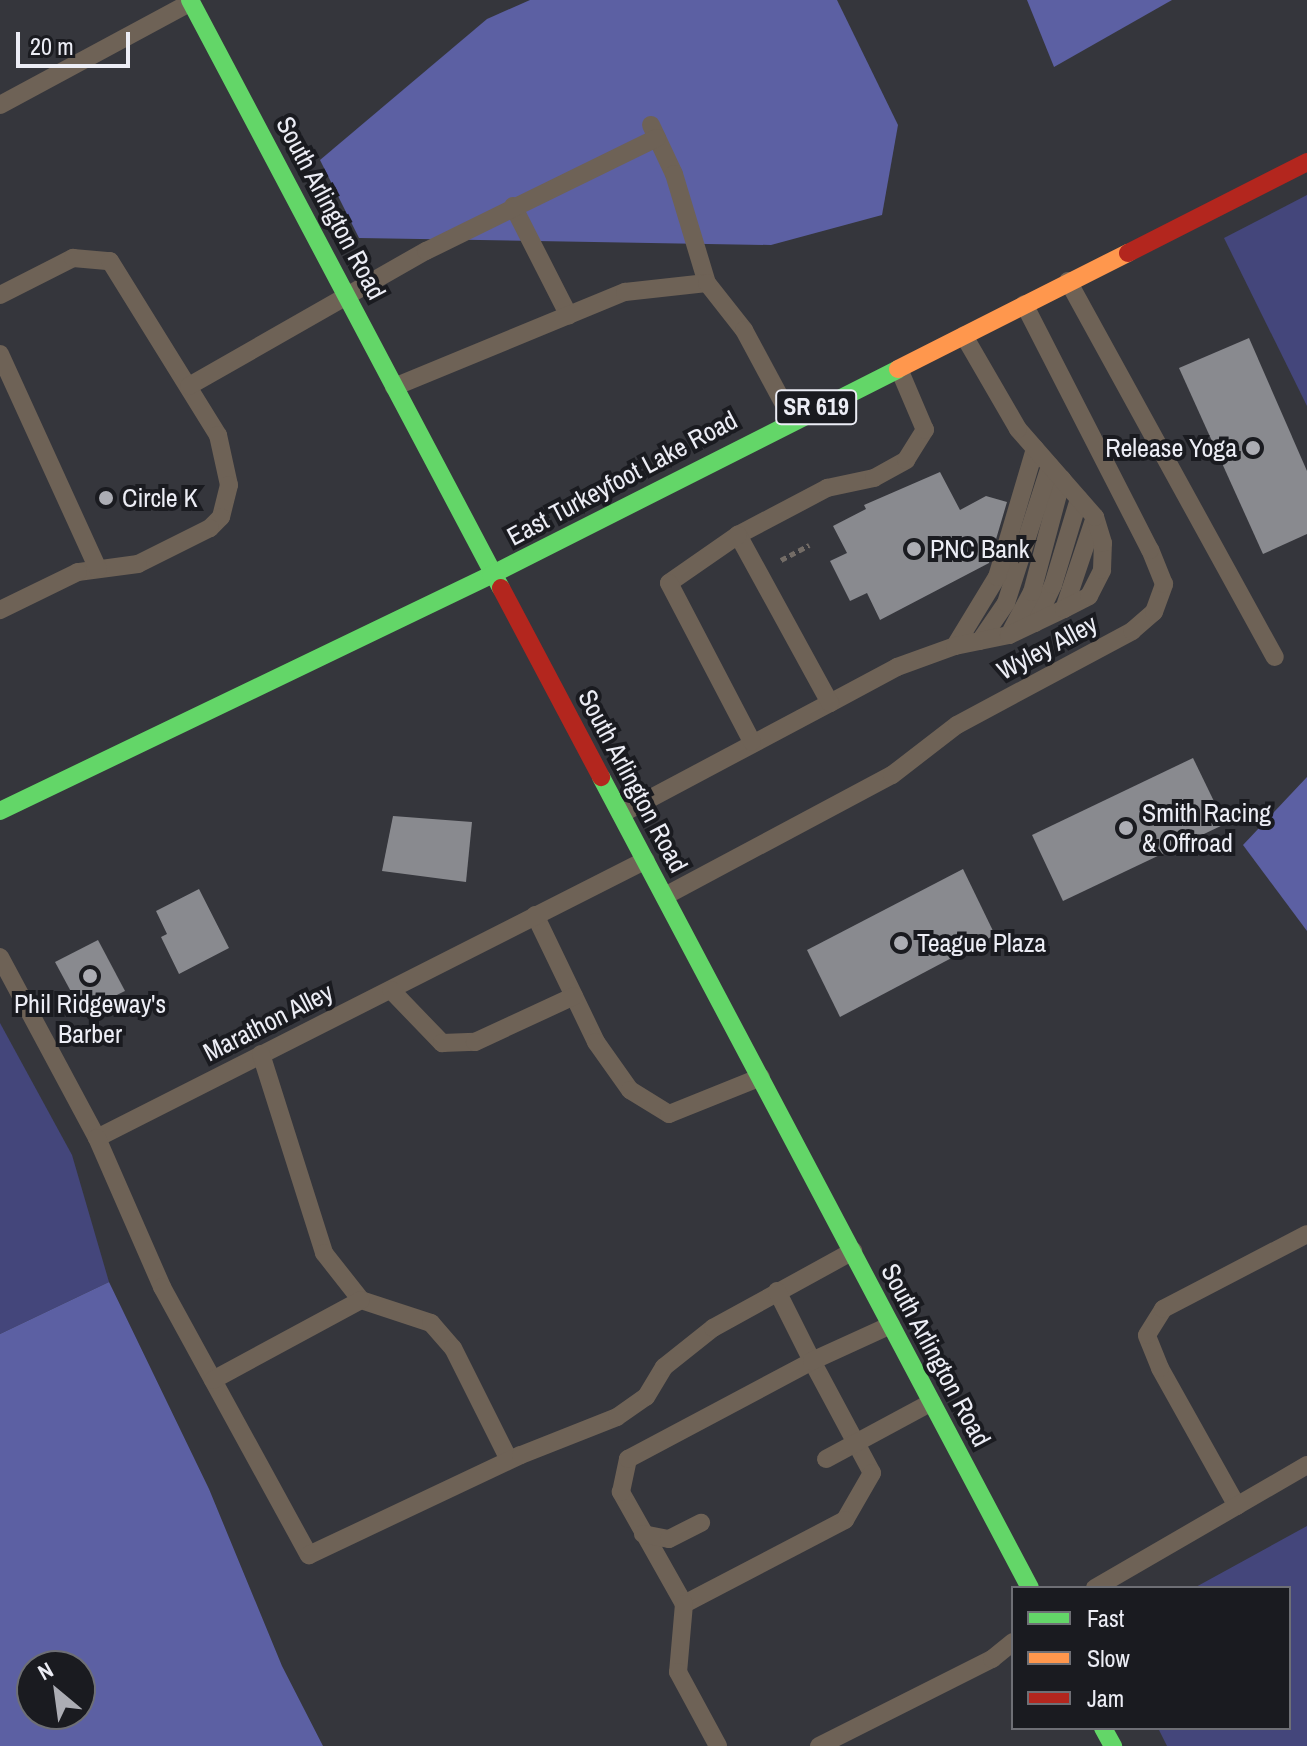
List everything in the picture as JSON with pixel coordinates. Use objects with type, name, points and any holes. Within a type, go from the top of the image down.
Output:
[{"type":"main road","name":"South Arlington Road","points":[[191,1],[349,297],[491,575],[646,860],[1029,1586]]},
{"type":"main road","name":"East Turkeyfoot Lake Road","points":[[0,811],[491,575],[792,419],[1307,162]]},
{"type":"lane","points":[[0,105],[191,1]]},
{"type":"lane","points":[[189,386],[654,131],[674,174],[707,283],[744,330],[792,419]]},
{"type":"lane","points":[[513,206],[569,316]]},
{"type":"lane","points":[[0,295],[73,258],[110,261],[218,435],[228,469],[221,517],[210,528],[138,564],[78,572],[0,610]]},
{"type":"lane","points":[[1068,281],[1275,657]]},
{"type":"lane","points":[[394,387],[625,292],[707,283]]},
{"type":"lane","name":"Wyley Alley","points":[[665,896],[892,775],[957,725],[1132,631],[1154,612],[1164,584],[1150,550],[1024,304]]},
{"type":"lane","points":[[621,814],[897,667],[955,646],[1009,635],[1089,596],[1102,570],[1103,543],[1095,517],[1018,429],[963,334]]},
{"type":"lane","points":[[0,354],[98,569]]},
{"type":"lane","points":[[752,742],[669,583],[738,535],[827,488],[874,478],[906,460],[925,430],[898,366]]},
{"type":"lane","points":[[955,646],[997,577],[1035,449]]},
{"type":"lane","points":[[1009,635],[1032,592],[1056,473]]},
{"type":"lane","points":[[980,641],[1006,603],[1056,473]]},
{"type":"lane","points":[[1035,623],[1053,585],[1079,499]]},
{"type":"lane","points":[[738,535],[830,703]]},
{"type":"lane","name":"Marathon Alley","points":[[97,1138],[646,860]]},
{"type":"lane","points":[[535,915],[596,1042],[630,1090],[669,1114],[761,1077]]},
{"type":"lane","points":[[0,957],[97,1138],[162,1287],[309,1555],[509,1460],[617,1417],[646,1397],[664,1367],[713,1328],[853,1251]]},
{"type":"lane","points":[[391,990],[442,1043],[475,1042],[574,996]]},
{"type":"lane","points":[[261,1054],[324,1253],[361,1300],[431,1323],[453,1348],[509,1460]]},
{"type":"lane","points":[[1237,1506],[1160,1368],[1147,1335],[1163,1309],[1307,1234]]},
{"type":"lane","points":[[684,1604],[845,1520],[872,1473],[777,1291]]},
{"type":"lane","points":[[213,1380],[361,1300]]},
{"type":"lane","points":[[718,1746],[678,1672],[684,1604],[621,1492],[628,1459],[812,1361],[891,1325]]},
{"type":"lane","points":[[826,1459],[932,1402]]},
{"type":"lane","points":[[1098,1586],[1307,1465]]},
{"type":"lane","points":[[643,1534],[669,1539],[701,1523]]},
{"type":"lane","points":[[819,1746],[992,1659],[1011,1644]]},
{"type":"shaded area","points":[[530,0],[837,0],[898,125],[882,215],[771,245],[359,238],[320,160],[487,19]]},
{"type":"shaded area","points":[[1027,0],[1172,0],[1054,67]]},
{"type":"shaded area","points":[[1307,195],[1307,406],[1224,238]]},
{"type":"shaded area","points":[[1307,777],[1307,931],[1243,845]]},
{"type":"shaded area","points":[[0,1023],[72,1155],[109,1282],[0,1334]]},
{"type":"shaded area","points":[[109,1282],[209,1489],[282,1666],[323,1746],[0,1746],[0,1334]]},
{"type":"shaded area","points":[[1307,1526],[1307,1746],[1167,1746],[1159,1730],[1291,1730],[1291,1586],[1198,1586]]},
{"type":"building","points":[[1249,338],[1307,471],[1307,534],[1263,554],[1179,368]]},
{"type":"building","name":"PNC Bank","points":[[940,472],[960,510],[986,496],[1007,502],[989,563],[880,620],[867,593],[850,601],[830,561],[847,553],[833,526],[866,509],[864,505]]},
{"type":"building","points":[[1193,758],[1225,824],[1063,901],[1032,835]]},
{"type":"building","points":[[393,816],[472,822],[466,882],[382,871]]},
{"type":"building","name":"Teague Plaza","points":[[963,869],[995,935],[840,1017],[807,950]]},
{"type":"building","points":[[199,889],[229,948],[179,974],[161,937],[167,934],[156,911]]},
{"type":"building","name":"Phil Ridgeway's Barber","points":[[98,940],[125,991],[82,1012],[55,962]]},
{"type":"traffic: fast","points":[[190,0],[501,588]]},
{"type":"traffic: fast","points":[[0,811],[491,575],[898,369]]},
{"type":"traffic: fast","points":[[601,777],[1029,1586]]},
{"type":"traffic: fast","points":[[1104,1730],[1113,1746]]},
{"type":"traffic: slow","points":[[898,369],[1128,253]]},
{"type":"traffic: jam","points":[[1128,253],[1307,162]]},
{"type":"traffic: jam","points":[[501,588],[601,777]]},
{"type":"place","name":"Release Yoga","points":[[1253,448]]},
{"type":"place","name":"Circle K","points":[[106,498]]},
{"type":"place","name":"PNC Bank","points":[[914,549]]},
{"type":"place","name":"Smith Racing & Offroad","points":[[1126,828]]},
{"type":"place","name":"Teague Plaza","points":[[901,943]]},
{"type":"place","name":"Phil Ridgeway's Barber","points":[[90,976]]}]
